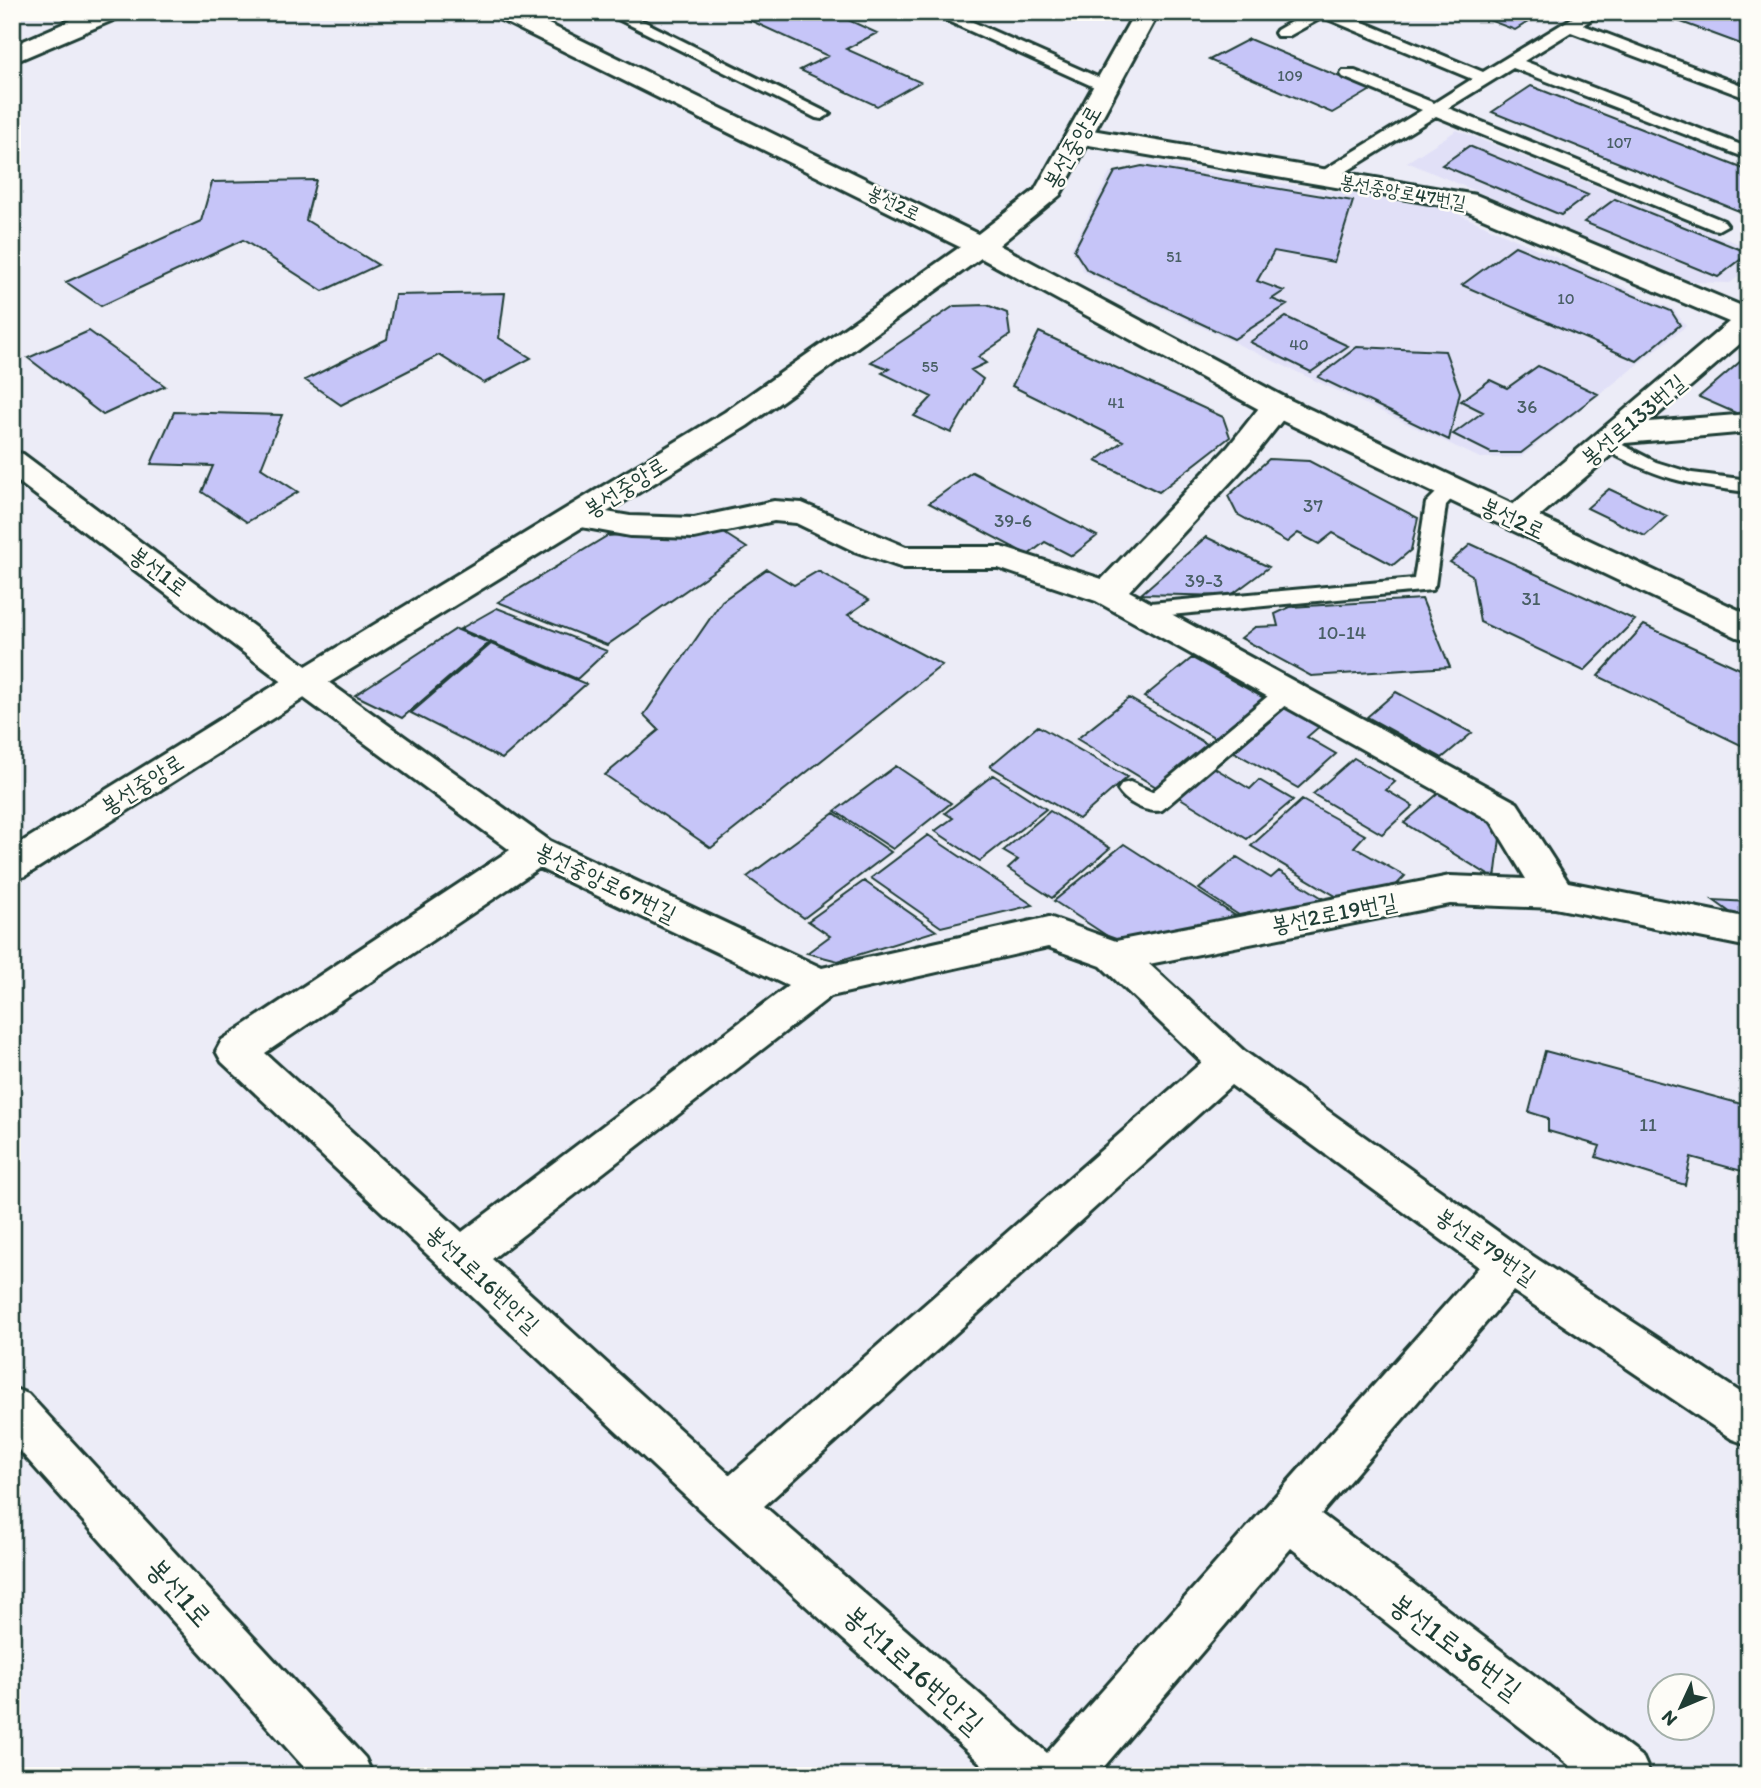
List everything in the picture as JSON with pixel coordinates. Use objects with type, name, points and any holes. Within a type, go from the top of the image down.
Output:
[{"type":"street","points":[[12,55],[76,18],[111,12]]},
{"type":"street","name":"봉선2로","points":[[504,12],[980,246],[1278,406],[1749,629]]},
{"type":"street","name":"봉선중앙로","points":[[12,866],[305,682],[736,419],[980,246],[1046,195],[1147,12]]},
{"type":"street","name":"봉선중앙로47번길","points":[[1080,136],[1466,201],[1749,321]]},
{"type":"street","name":"봉선로133번길","points":[[1516,519],[1749,321]]},
{"type":"street","points":[[1108,593],[1240,454],[1278,406]]},
{"type":"street","points":[[1612,438],[1749,423]]},
{"type":"street","name":"봉선1로","points":[[12,461],[26,488],[305,682]]},
{"type":"street","points":[[577,517],[630,526],[694,528],[774,511],[802,513],[866,544],[903,558],[1001,557],[1108,593],[1504,813],[1555,894]]},
{"type":"street","name":"봉선중앙로67번길","points":[[305,682],[537,851],[819,984]]},
{"type":"street","name":"봉선1로16번안길","points":[[537,851],[236,1051],[730,1506],[1034,1776]]},
{"type":"street","name":"봉선2로19번길","points":[[1115,956],[1450,890],[1555,894],[1749,933]]},
{"type":"street","points":[[1708,926],[1749,950]]},
{"type":"street","points":[[461,1258],[819,984],[1049,932],[1115,956]]},
{"type":"street","name":"봉선로79번길","points":[[1115,956],[1229,1062],[1509,1264],[1749,1424]]},
{"type":"street","points":[[730,1506],[1229,1062]]},
{"type":"street","points":[[1061,1776],[1509,1264]]},
{"type":"street","name":"봉선1로","points":[[20,1432],[348,1776]]},
{"type":"street","name":"봉선1로36번길","points":[[1288,1517],[1625,1776]]},
{"type":"lane","points":[[612,12],[822,114]]},
{"type":"lane","points":[[936,12],[1107,87]]},
{"type":"lane","points":[[1283,33],[1323,12],[1485,79]]},
{"type":"lane","points":[[1325,177],[1593,12]]},
{"type":"lane","points":[[1570,26],[1749,94]]},
{"type":"lane","points":[[1512,62],[1749,154]]},
{"type":"lane","points":[[1349,74],[1718,225]]},
{"type":"lane","points":[[1612,438],[1648,466],[1690,479],[1749,486]]},
{"type":"lane","points":[[1139,611],[1424,585],[1436,503],[1451,488]]},
{"type":"lane","points":[[1130,790],[1154,804],[1287,692]]},
{"type":"shaded area","points":[[1457,130],[1749,248],[1749,269],[1730,283],[1689,282],[1407,162]]},
{"type":"shaded area","points":[[1149,163],[1447,209],[1673,309],[1686,326],[1521,457],[1480,458],[1084,272],[1071,249],[1110,173]]},
{"type":"building","points":[[732,12],[831,12],[877,33],[846,49],[920,82],[877,106],[800,70],[828,56]]},
{"type":"building","points":[[1468,12],[1544,12],[1515,30]]},
{"type":"building","points":[[1654,12],[1728,12],[1749,20],[1749,47]]},
{"type":"building","points":[[1249,39],[1371,90],[1332,113],[1209,60]]},
{"type":"building","points":[[1531,86],[1749,171],[1749,215],[1492,112]]},
{"type":"building","points":[[1469,146],[1588,195],[1561,215],[1442,165]]},
{"type":"building","points":[[1142,166],[1353,201],[1334,262],[1274,251],[1257,281],[1284,291],[1272,299],[1287,305],[1234,339],[1087,270],[1074,250],[1115,172]]},
{"type":"building","points":[[316,180],[306,220],[378,265],[323,291],[243,240],[101,306],[66,282],[201,221],[212,182]]},
{"type":"building","points":[[1615,199],[1749,253],[1718,277],[1584,222]]},
{"type":"building","points":[[1515,246],[1671,311],[1680,325],[1637,361],[1462,285]]},
{"type":"building","points":[[505,293],[499,338],[531,358],[484,383],[439,355],[341,405],[305,380],[387,339],[395,295]]},
{"type":"building","points":[[987,305],[1007,313],[1010,335],[978,357],[986,363],[971,370],[983,379],[951,433],[914,416],[932,397],[882,373],[889,369],[871,362],[954,306]]},
{"type":"building","points":[[1286,317],[1348,346],[1311,372],[1250,342]]},
{"type":"building","points":[[89,331],[165,386],[103,415],[28,358]]},
{"type":"building","points":[[1039,332],[1223,417],[1230,437],[1159,492],[1096,461],[1123,441],[1012,386]]},
{"type":"building","points":[[1357,347],[1445,351],[1460,392],[1449,440],[1318,377]]},
{"type":"building","points":[[1748,355],[1749,414],[1745,417],[1699,397]]},
{"type":"building","points":[[1538,366],[1598,394],[1521,453],[1491,453],[1453,434],[1483,412],[1461,401],[1490,380],[1507,388]]},
{"type":"building","points":[[174,412],[282,415],[261,468],[298,492],[247,522],[202,492],[213,466],[151,464]]},
{"type":"building","points":[[1269,459],[1309,461],[1418,518],[1411,550],[1393,565],[1333,533],[1319,544],[1298,533],[1287,542],[1237,514],[1228,496]]},
{"type":"building","points":[[972,472],[1097,536],[1072,556],[1045,542],[1028,555],[929,503]]},
{"type":"building","points":[[1609,489],[1667,516],[1645,536],[1587,508]]},
{"type":"building","points":[[716,528],[747,548],[607,645],[498,602],[607,536]]},
{"type":"building","points":[[1206,537],[1269,567],[1230,596],[1141,594]]},
{"type":"building","points":[[1471,544],[1635,620],[1584,671],[1480,622],[1472,575],[1450,562]]},
{"type":"building","points":[[767,569],[794,585],[818,571],[869,600],[848,615],[942,665],[711,848],[605,775],[659,730],[644,715],[722,601]]},
{"type":"building","points":[[1422,599],[1450,667],[1311,676],[1241,638],[1255,627],[1278,626],[1275,614],[1290,607]]},
{"type":"building","points":[[497,608],[607,651],[577,679],[460,629]]},
{"type":"building","points":[[1644,625],[1749,673],[1749,749],[1598,676]]},
{"type":"building","points":[[456,629],[489,643],[402,718],[355,695]]},
{"type":"building","points":[[491,644],[586,684],[502,759],[411,713]]},
{"type":"building","points":[[1192,658],[1269,701],[1221,741],[1144,697]]},
{"type":"building","points":[[1396,692],[1472,733],[1442,758],[1367,717]]},
{"type":"building","points":[[1129,698],[1210,746],[1158,788],[1077,739]]},
{"type":"building","points":[[1286,707],[1320,726],[1307,737],[1336,754],[1298,788],[1234,752]]},
{"type":"building","points":[[1038,726],[1127,777],[1079,819],[990,766]]},
{"type":"building","points":[[1354,758],[1395,782],[1386,790],[1413,806],[1382,834],[1313,794]]},
{"type":"building","points":[[896,766],[951,803],[893,849],[835,811]]},
{"type":"building","points":[[1213,767],[1250,789],[1259,780],[1293,800],[1247,839],[1177,796]]},
{"type":"building","points":[[993,775],[1046,809],[980,861],[935,831],[953,818],[945,813]]},
{"type":"building","points":[[1440,792],[1501,830],[1495,879],[1404,823]]},
{"type":"building","points":[[1302,800],[1365,835],[1354,847],[1405,876],[1381,901],[1364,891],[1351,905],[1251,846]]},
{"type":"building","points":[[1050,811],[1110,848],[1052,898],[1008,869],[1018,860],[1003,851]]},
{"type":"building","points":[[834,813],[891,852],[804,918],[747,877]]},
{"type":"building","points":[[928,835],[1033,905],[941,927],[871,878]]},
{"type":"building","points":[[1124,844],[1242,920],[1118,943],[1054,901]]},
{"type":"building","points":[[1237,857],[1271,878],[1279,871],[1332,904],[1248,921],[1199,889]]},
{"type":"building","points":[[864,881],[936,931],[838,961],[807,953],[830,936],[808,921]]},
{"type":"building","points":[[1713,900],[1749,902],[1749,926]]},
{"type":"building","points":[[1545,1051],[1749,1106],[1749,1173],[1691,1157],[1685,1185],[1596,1157],[1600,1146],[1548,1131],[1548,1118],[1529,1112]]}]
